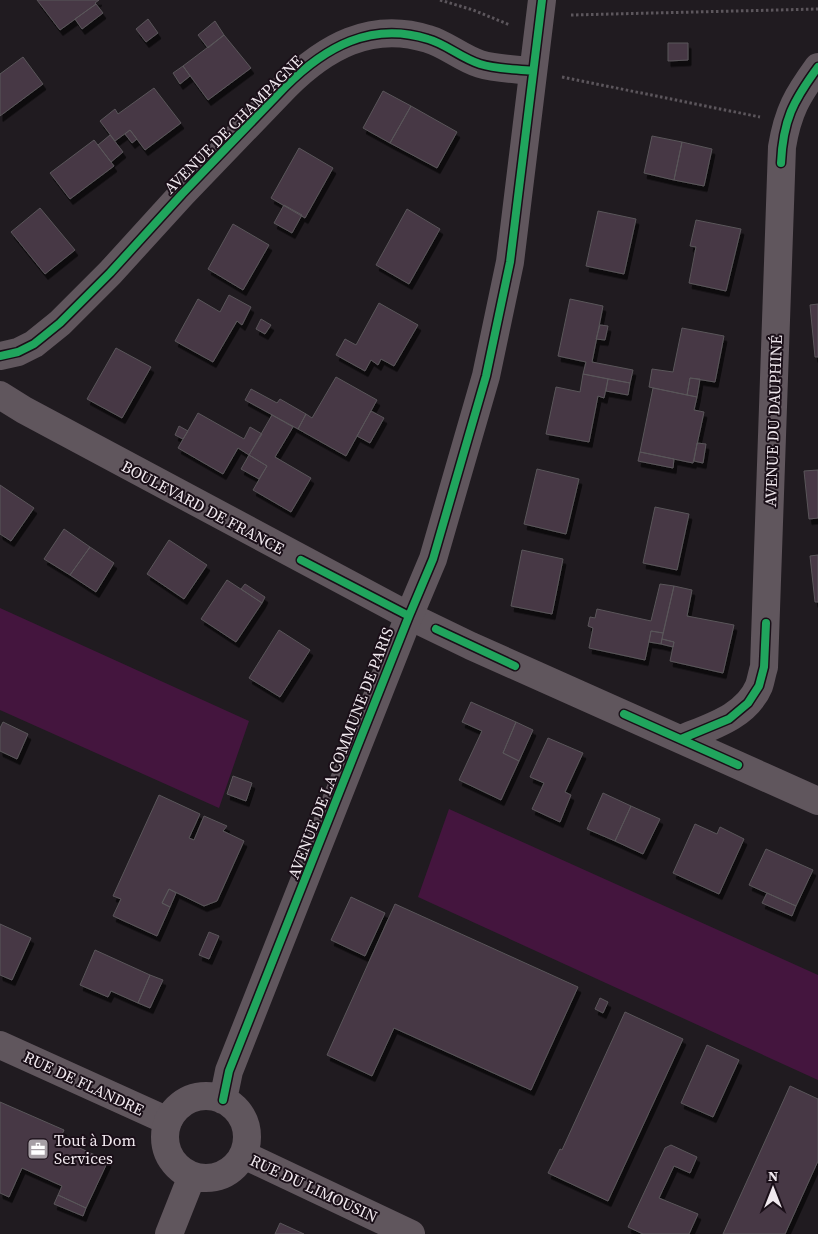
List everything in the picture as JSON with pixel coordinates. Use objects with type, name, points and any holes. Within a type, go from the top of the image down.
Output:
[{"type":"street","name":"AVENUE DE LA COMMUNE DE PARIS","points":[[224,1100],[229,1071],[408,616],[434,559],[486,376],[510,262],[540,17]]},
{"type":"street","name":"AVENUE DE CHAMPAGNE","points":[[0,356],[18,352],[34,344],[60,324],[301,70],[337,46],[370,35],[388,32],[409,34],[430,39],[464,58],[480,64],[532,71]]},
{"type":"street","name":"AVENUE DU DAUPHINÉ","points":[[682,739],[729,719],[748,703],[759,686],[764,667],[782,147],[786,123],[798,94],[818,67]]},
{"type":"street","name":"BOULEVARD DE FRANCE","points":[[0,395],[41,419],[408,616],[818,801]]},
{"type":"street","name":"RUE DE FLANDRE","points":[[0,1045],[168,1121]]},
{"type":"street","points":[[198,1096],[211,1096],[224,1100],[233,1105],[245,1123],[248,1133],[244,1155],[237,1165],[228,1172],[216,1177],[192,1176],[180,1169],[172,1160],[166,1148],[165,1134],[168,1121],[175,1110],[185,1102],[198,1096]]},
{"type":"street","name":"RUE DU LIMOUSIN","points":[[244,1155],[411,1234]]},
{"type":"street","points":[[170,1234],[192,1176]]},
{"type":"path","points":[[440,0],[472,10],[540,17],[818,9]]},
{"type":"path","points":[[532,71],[786,123]]},
{"type":"shaded area","points":[[0,608],[249,721],[219,808],[0,710]]},
{"type":"shaded area","points":[[449,809],[818,975],[818,1080],[418,897]]},
{"type":"building","points":[[37,0],[99,0],[60,30]]},
{"type":"building","points":[[96,4],[103,13],[82,29],[75,19]]},
{"type":"building","points":[[148,19],[158,33],[146,42],[136,29]]},
{"type":"building","points":[[215,21],[224,35],[208,48],[198,35]]},
{"type":"building","points":[[224,35],[251,68],[208,100],[183,66]]},
{"type":"building","points":[[668,43],[688,43],[688,60],[668,61]]},
{"type":"building","points":[[23,57],[43,84],[0,116],[0,74]]},
{"type":"building","points":[[183,66],[190,76],[180,84],[173,73]]},
{"type":"building","points":[[154,88],[181,123],[145,150],[130,130],[115,141],[100,121],[115,109],[118,114]]},
{"type":"building","points":[[383,91],[411,106],[390,143],[363,128]]},
{"type":"building","points":[[411,106],[457,132],[437,168],[390,143]]},
{"type":"building","points":[[130,130],[137,139],[132,143],[125,134]]},
{"type":"building","points":[[110,135],[123,152],[111,162],[98,145]]},
{"type":"building","points":[[652,136],[682,142],[674,180],[644,173]]},
{"type":"building","points":[[94,140],[114,166],[70,199],[50,173]]},
{"type":"building","points":[[682,142],[712,149],[704,186],[674,180]]},
{"type":"building","points":[[299,148],[333,168],[305,218],[271,198]]},
{"type":"building","points":[[284,205],[302,215],[292,233],[274,223]]},
{"type":"building","points":[[40,208],[75,250],[45,274],[11,232]]},
{"type":"building","points":[[407,209],[440,229],[409,284],[376,265]]},
{"type":"building","points":[[598,211],[636,219],[624,274],[586,266]]},
{"type":"building","points":[[696,220],[741,229],[726,291],[689,283],[696,247],[690,246]]},
{"type":"building","points":[[233,224],[269,245],[243,290],[208,269]]},
{"type":"building","points":[[229,295],[251,307],[242,325],[237,321],[213,362],[175,341],[198,299],[220,312]]},
{"type":"building","points":[[570,299],[603,306],[592,362],[633,370],[630,383],[583,374],[586,362],[558,356]]},
{"type":"building","points":[[379,303],[418,325],[394,366],[381,359],[378,365],[371,360],[365,371],[336,355],[345,339],[356,345]]},
{"type":"building","points":[[818,304],[818,357],[815,357],[810,305]]},
{"type":"building","points":[[261,319],[271,325],[265,334],[256,329]]},
{"type":"building","points":[[600,325],[608,326],[605,340],[596,339]]},
{"type":"building","points":[[682,328],[724,336],[715,382],[690,378],[687,395],[649,387],[652,369],[673,372]]},
{"type":"building","points":[[116,348],[151,367],[122,418],[87,399]]},
{"type":"building","points":[[583,374],[608,379],[604,398],[598,396],[589,442],[546,434],[556,387],[580,392]]},
{"type":"building","points":[[336,377],[377,400],[346,456],[298,429],[306,414],[312,418]]},
{"type":"building","points":[[690,378],[700,379],[697,397],[687,395]]},
{"type":"building","points":[[608,379],[630,383],[628,395],[606,391]]},
{"type":"building","points":[[653,388],[697,397],[694,410],[704,412],[693,463],[640,452]]},
{"type":"building","points":[[251,389],[277,403],[280,399],[306,414],[298,429],[245,400]]},
{"type":"building","points":[[371,411],[384,418],[370,443],[357,436]]},
{"type":"building","points":[[198,413],[244,439],[250,427],[262,434],[249,455],[238,448],[223,474],[178,448]]},
{"type":"building","points":[[272,415],[293,427],[275,457],[311,478],[291,512],[253,490],[267,466],[249,455]]},
{"type":"building","points":[[179,426],[188,431],[183,439],[175,435]]},
{"type":"building","points":[[697,443],[706,444],[703,463],[694,461]]},
{"type":"building","points":[[640,452],[674,459],[673,468],[638,461]]},
{"type":"building","points":[[249,455],[267,466],[259,479],[241,469]]},
{"type":"building","points":[[537,469],[579,479],[566,534],[524,524]]},
{"type":"building","points":[[818,470],[818,518],[809,519],[804,471]]},
{"type":"building","points":[[0,485],[34,508],[11,541],[0,534]]},
{"type":"building","points":[[655,507],[689,514],[677,570],[643,563]]},
{"type":"building","points":[[64,529],[90,547],[70,575],[44,559]]},
{"type":"building","points":[[169,540],[207,565],[184,599],[147,574]]},
{"type":"building","points":[[90,547],[114,563],[96,592],[70,575]]},
{"type":"building","points":[[522,550],[563,559],[552,614],[511,606]]},
{"type":"building","points":[[818,555],[818,602],[815,602],[810,556]]},
{"type":"building","points":[[227,580],[262,603],[236,642],[201,619]]},
{"type":"building","points":[[245,584],[265,597],[262,603],[241,589]]},
{"type":"building","points":[[660,584],[674,586],[663,633],[651,631],[645,660],[589,648],[593,628],[588,626],[590,617],[595,618],[597,609],[651,621]]},
{"type":"building","points":[[674,586],[692,590],[687,616],[734,625],[723,673],[670,661],[674,642],[662,639]]},
{"type":"building","points":[[279,630],[310,650],[280,697],[249,678]]},
{"type":"building","points":[[651,631],[663,633],[661,644],[649,642]]},
{"type":"building","points":[[662,639],[674,642],[673,647],[661,644]]},
{"type":"building","points":[[471,702],[516,722],[503,753],[519,761],[501,800],[459,780],[482,731],[462,722]]},
{"type":"building","points":[[3,722],[28,734],[17,759],[0,751],[0,728]]},
{"type":"building","points":[[516,722],[533,730],[519,761],[503,753]]},
{"type":"building","points":[[548,738],[583,753],[565,792],[571,795],[560,822],[532,809],[544,783],[530,777]]},
{"type":"building","points":[[233,776],[252,783],[246,801],[227,794]]},
{"type":"building","points":[[603,793],[631,806],[615,841],[587,829]]},
{"type":"building","points":[[159,795],[200,814],[189,838],[194,840],[204,816],[227,826],[223,831],[244,841],[217,901],[204,906],[169,889],[162,903],[170,907],[157,936],[113,916],[121,899],[113,896]]},
{"type":"building","points":[[631,806],[660,819],[643,854],[615,841]]},
{"type":"building","points":[[695,824],[717,834],[720,827],[744,839],[719,894],[673,873]]},
{"type":"building","points":[[766,849],[813,870],[796,906],[749,885]]},
{"type":"building","points":[[169,889],[176,893],[170,907],[162,903]]},
{"type":"building","points":[[767,893],[796,906],[792,916],[762,903]]},
{"type":"building","points":[[351,897],[385,913],[365,956],[331,940]]},
{"type":"building","points":[[395,904],[578,987],[531,1090],[394,1028],[372,1076],[327,1055]]},
{"type":"building","points":[[0,924],[31,938],[12,980],[0,975]]},
{"type":"building","points":[[209,932],[219,936],[209,959],[199,955]]},
{"type":"building","points":[[95,950],[150,975],[138,1003],[111,991],[108,997],[80,985]]},
{"type":"building","points":[[150,975],[163,980],[150,1008],[138,1003]]},
{"type":"building","points":[[600,998],[608,1002],[603,1013],[595,1009]]},
{"type":"building","points":[[625,1012],[683,1039],[608,1201],[548,1173],[560,1149],[562,1150]]},
{"type":"building","points":[[707,1045],[739,1060],[713,1117],[681,1103]]},
{"type":"building","points":[[790,1086],[818,1099],[818,1161],[785,1234],[723,1234]]},
{"type":"building","points":[[0,1102],[64,1130],[60,1139],[108,1161],[86,1208],[58,1195],[62,1186],[22,1168],[9,1197],[0,1193]]},
{"type":"building","points":[[671,1145],[697,1157],[690,1173],[674,1166],[659,1198],[698,1214],[689,1234],[643,1234],[628,1227],[665,1148]]},
{"type":"building","points":[[58,1195],[86,1208],[83,1216],[54,1204]]},
{"type":"building","points":[[280,1223],[304,1234],[275,1234]]},
{"type":"cycle path","points":[[223,1100],[229,1071],[433,559],[486,376],[510,262],[542,0]]},
{"type":"cycle path","points":[[0,356],[18,352],[34,344],[60,323],[110,273],[182,194],[285,87],[316,60],[333,49],[350,41],[368,36],[387,33],[407,34],[435,41],[466,58],[486,66],[532,71]]},
{"type":"cycle path","points":[[781,163],[784,135],[791,112],[802,90],[818,67]]},
{"type":"cycle path","points":[[301,560],[409,616]]},
{"type":"cycle path","points":[[681,739],[729,719],[748,703],[759,686],[764,667],[766,623]]},
{"type":"cycle path","points":[[436,629],[515,666]]},
{"type":"cycle path","points":[[624,714],[738,765]]},
{"type":"place","name":"Tout à Dom Services","points":[[38,1149]]}]
